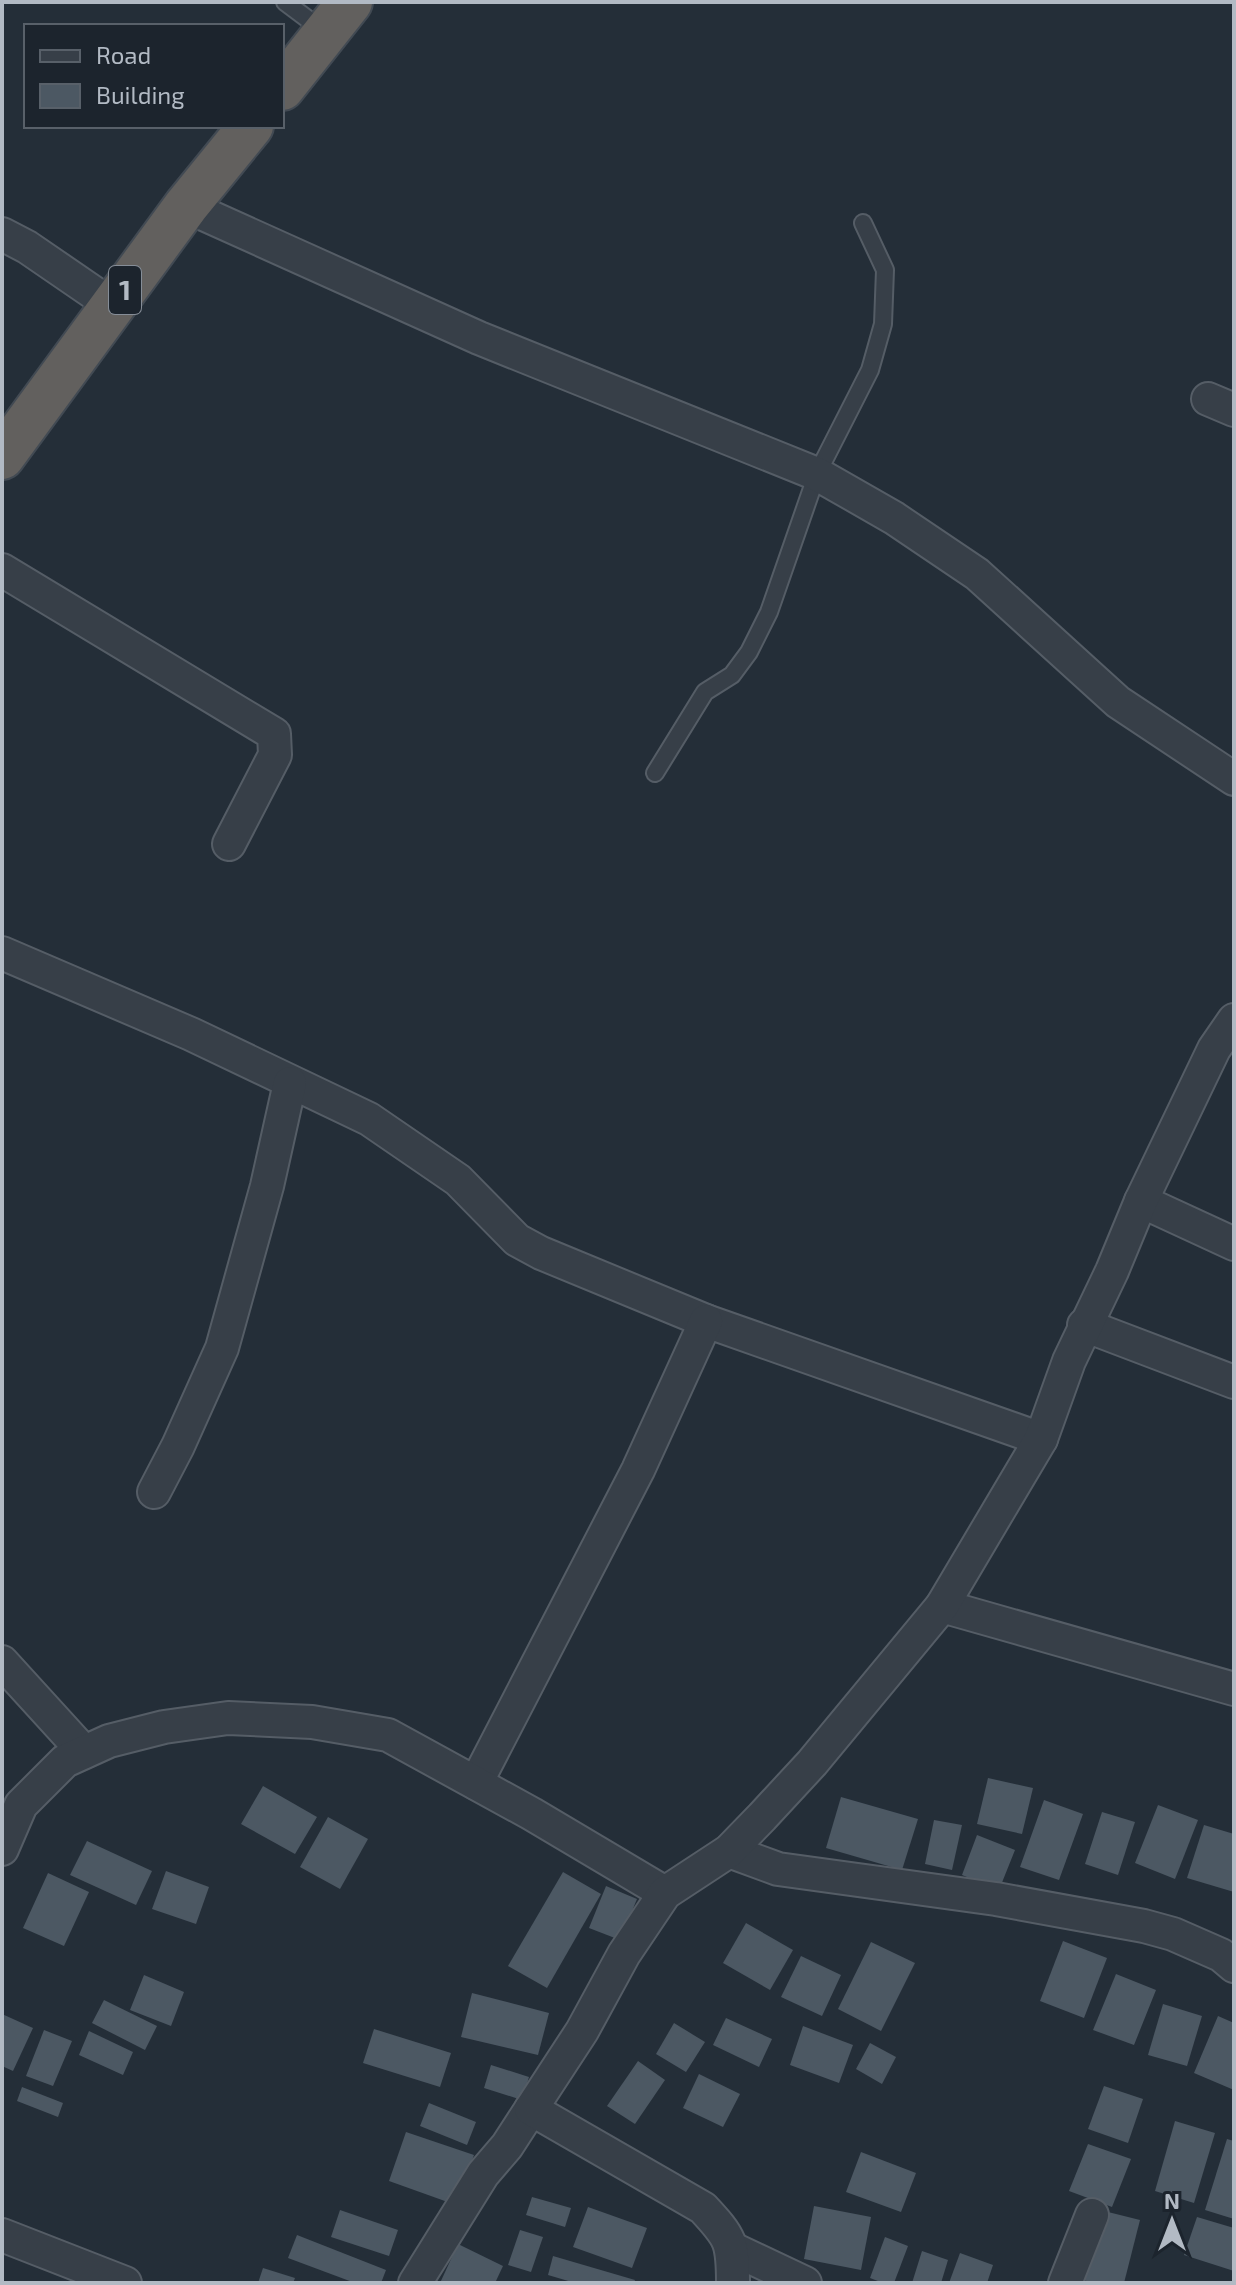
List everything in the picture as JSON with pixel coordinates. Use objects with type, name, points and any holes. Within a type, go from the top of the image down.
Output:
[{"type":"highway","points":[[284,86],[338,18]]},
{"type":"highway","name":"1","points":[[2,457],[186,206],[249,128]]},
{"type":"street","points":[[186,206],[479,338],[817,474],[894,518],[977,574],[1118,702],[1234,779]]},
{"type":"street","points":[[2,234],[27,247],[113,306]]},
{"type":"street","points":[[2,570],[274,734],[275,755],[229,844]]},
{"type":"street","points":[[2,953],[191,1034],[369,1119],[458,1180],[501,1225],[529,1246],[706,1321],[1041,1439]]},
{"type":"street","points":[[415,2283],[483,2174],[507,2146],[582,2031],[624,1954],[665,1893],[729,1851],[812,1763],[942,1606],[1041,1439],[1084,1325],[1112,1271],[1141,1201],[1214,1049],[1234,1020]]},
{"type":"street","points":[[154,1492],[222,1348],[267,1186],[290,1083]]},
{"type":"street","points":[[1141,1201],[1234,1244]]},
{"type":"street","points":[[476,1783],[638,1470],[706,1321]]},
{"type":"street","points":[[1084,1325],[1234,1382]]},
{"type":"street","points":[[942,1606],[1234,1689]]},
{"type":"street","points":[[2,1662],[84,1752]]},
{"type":"street","points":[[2,1849],[21,1805],[65,1761],[109,1741],[164,1727],[228,1718],[312,1722],[388,1735],[665,1893]]},
{"type":"street","points":[[729,1851],[778,1869],[996,1899],[1144,1926],[1173,1934],[1221,1955],[1234,1966]]},
{"type":"street","points":[[531,2109],[703,2208],[720,2227],[733,2249],[733,2283]]},
{"type":"street","points":[[1065,2283],[1092,2215]]},
{"type":"street","points":[[2,2235],[125,2283]]},
{"type":"street","points":[[733,2249],[805,2283]]},
{"type":"lane","points":[[285,2],[338,18]]},
{"type":"lane","points":[[655,773],[705,692],[732,675],[749,652],[769,612],[817,474],[870,370],[883,324],[885,270],[863,223]]},
{"type":"building","points":[[988,1778],[1033,1788],[1022,1834],[977,1824]]},
{"type":"building","points":[[263,1786],[317,1817],[295,1854],[241,1824]]},
{"type":"building","points":[[841,1797],[918,1819],[902,1870],[826,1848]]},
{"type":"building","points":[[1044,1800],[1083,1814],[1059,1880],[1020,1867]]},
{"type":"building","points":[[1158,1805],[1198,1820],[1175,1879],[1135,1863]]},
{"type":"building","points":[[1102,1812],[1135,1822],[1118,1875],[1085,1864]]},
{"type":"building","points":[[328,1817],[368,1839],[340,1889],[300,1867]]},
{"type":"building","points":[[934,1820],[962,1825],[952,1870],[925,1864]]},
{"type":"building","points":[[1204,1825],[1234,1834],[1234,1892],[1187,1878]]},
{"type":"building","points":[[977,1835],[1015,1850],[999,1890],[962,1875]]},
{"type":"building","points":[[87,1841],[152,1871],[136,1905],[70,1875]]},
{"type":"building","points":[[166,1871],[209,1887],[196,1924],[152,1909]]},
{"type":"building","points":[[563,1872],[601,1894],[547,1988],[508,1966]]},
{"type":"building","points":[[48,1873],[89,1892],[64,1946],[23,1928]]},
{"type":"building","points":[[606,1886],[637,1899],[620,1940],[589,1928]]},
{"type":"building","points":[[746,1923],[793,1950],[770,1990],[723,1963]]},
{"type":"building","points":[[1063,1941],[1107,1958],[1084,2018],[1040,2001]]},
{"type":"building","points":[[871,1942],[915,1963],[881,2031],[838,2009]]},
{"type":"building","points":[[801,1956],[841,1975],[822,2016],[781,1997]]},
{"type":"building","points":[[1116,1974],[1156,1990],[1134,2045],[1093,2030]]},
{"type":"building","points":[[144,1975],[184,1992],[171,2026],[130,2010]]},
{"type":"building","points":[[472,1993],[549,2013],[538,2055],[461,2037]]},
{"type":"building","points":[[104,2000],[157,2026],[145,2050],[92,2023]]},
{"type":"building","points":[[1163,2004],[1202,2016],[1187,2066],[1148,2055]]},
{"type":"building","points":[[2,2014],[33,2028],[13,2071],[2,2066]]},
{"type":"building","points":[[1218,2016],[1234,2023],[1234,2090],[1194,2073]]},
{"type":"building","points":[[726,2018],[772,2039],[759,2067],[713,2045]]},
{"type":"building","points":[[674,2023],[705,2042],[686,2072],[656,2054]]},
{"type":"building","points":[[803,2026],[853,2045],[839,2083],[790,2065]]},
{"type":"building","points":[[374,2029],[451,2053],[440,2087],[363,2063]]},
{"type":"building","points":[[44,2030],[72,2041],[53,2086],[26,2076]]},
{"type":"building","points":[[89,2031],[133,2052],[123,2075],[79,2055]]},
{"type":"building","points":[[870,2043],[896,2057],[882,2084],[856,2069]]},
{"type":"building","points":[[638,2061],[665,2080],[635,2124],[607,2106]]},
{"type":"building","points":[[491,2065],[529,2077],[522,2100],[484,2088]]},
{"type":"building","points":[[699,2074],[740,2094],[723,2127],[683,2108]]},
{"type":"building","points":[[1104,2086],[1143,2099],[1128,2143],[1088,2129]]},
{"type":"building","points":[[22,2087],[63,2103],[58,2117],[17,2101]]},
{"type":"building","points":[[429,2103],[476,2122],[467,2145],[420,2126]]},
{"type":"building","points":[[1175,2121],[1215,2133],[1194,2203],[1155,2191]]},
{"type":"building","points":[[406,2132],[474,2155],[456,2205],[389,2181]]},
{"type":"building","points":[[1227,2139],[1234,2141],[1234,2219],[1205,2210]]},
{"type":"building","points":[[1088,2144],[1131,2159],[1112,2207],[1069,2191]]},
{"type":"building","points":[[861,2152],[916,2173],[901,2212],[846,2192]]},
{"type":"building","points":[[532,2197],[571,2208],[565,2227],[526,2215]]},
{"type":"building","points":[[814,2206],[871,2217],[861,2270],[804,2259]]},
{"type":"building","points":[[588,2207],[647,2228],[632,2268],[573,2247]]},
{"type":"building","points":[[340,2210],[398,2230],[389,2256],[331,2237]]},
{"type":"building","points":[[1100,2210],[1140,2220],[1124,2283],[1083,2280]]},
{"type":"building","points":[[1197,2217],[1234,2228],[1234,2271],[1184,2255]]},
{"type":"building","points":[[520,2230],[543,2237],[531,2272],[508,2265]]},
{"type":"building","points":[[297,2235],[386,2270],[381,2283],[355,2283],[288,2258]]},
{"type":"building","points":[[885,2237],[908,2246],[894,2283],[870,2278]]},
{"type":"building","points":[[458,2244],[503,2266],[495,2283],[440,2283]]},
{"type":"building","points":[[922,2251],[948,2260],[941,2283],[912,2283]]},
{"type":"building","points":[[960,2253],[993,2265],[987,2283],[949,2283]]},
{"type":"building","points":[[553,2256],[635,2280],[634,2283],[575,2283],[548,2275]]},
{"type":"building","points":[[263,2268],[295,2278],[293,2283],[258,2283]]}]
